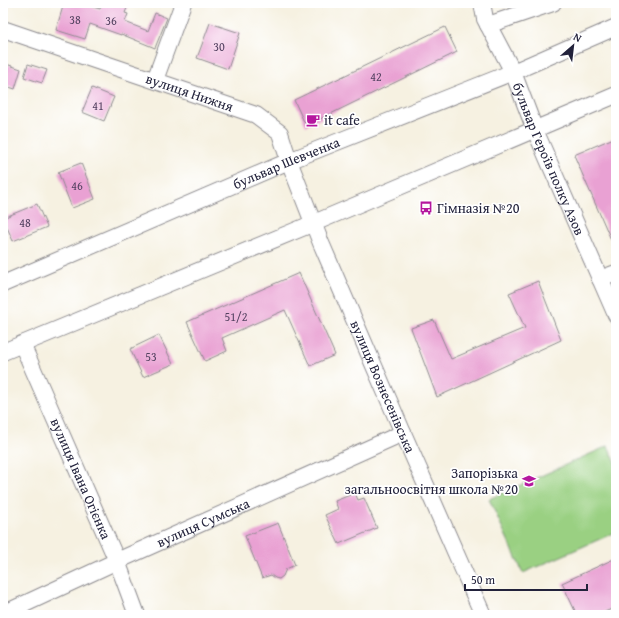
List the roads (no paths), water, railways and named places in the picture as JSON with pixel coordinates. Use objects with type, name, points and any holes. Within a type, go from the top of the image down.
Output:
[{"type":"street","points":[[155,80],[183,3]]},
{"type":"street","name":"бульвар Героїв полку Азов","points":[[482,3],[485,19],[513,72],[535,130],[616,315]]},
{"type":"street","points":[[488,24],[553,3]]},
{"type":"street","name":"бульвар Шевченка","points":[[3,284],[289,161],[513,72],[616,27]]},
{"type":"street","name":"вулиця Нижня","points":[[3,29],[256,115],[280,133],[289,161],[314,223]]},
{"type":"street","points":[[3,352],[314,223],[616,95]]},
{"type":"street","name":"вулиця Вознесенівська","points":[[314,223],[321,243],[403,433],[484,615]]},
{"type":"street","points":[[600,279],[616,273]]},
{"type":"street","name":"вулиця Івана Огієнка","points":[[22,344],[117,561],[137,615]]},
{"type":"street","name":"вулиця Сумська","points":[[3,614],[117,561],[403,433]]},
{"type":"place","name":"it cafe","points":[[313,120]]},
{"type":"place","name":"Гімназія №20","points":[[426,208]]},
{"type":"place","name":"Запорізька загальноосвітня школа №20","points":[[529,481]]}]
